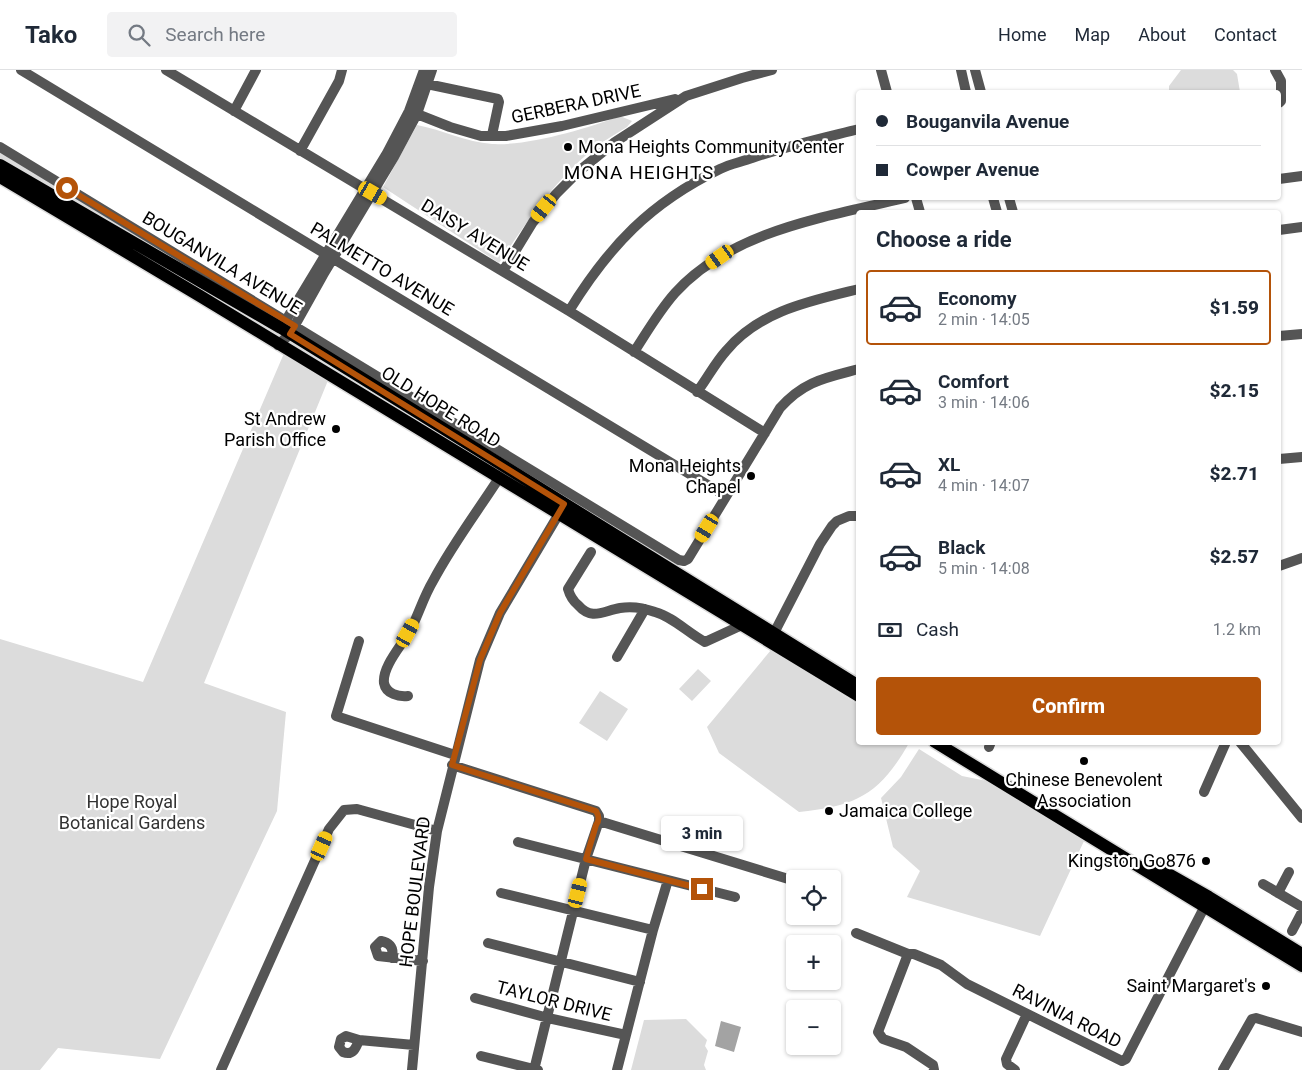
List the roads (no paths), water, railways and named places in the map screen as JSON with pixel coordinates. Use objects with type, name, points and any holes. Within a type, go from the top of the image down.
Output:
[{"type":"main road","name":"OLD HOPE ROAD","points":[[0,166],[288,327],[562,509],[742,625],[771,638],[856,684]]},
{"type":"main road","name":"OLD HOPE ROAD","points":[[0,177],[499,478],[562,509],[771,638],[856,694]]},
{"type":"main road","points":[[940,745],[1207,902],[1302,954]]},
{"type":"main road","points":[[956,745],[1128,851],[1302,966]]},
{"type":"street","name":"PALMETTO AVENUE","points":[[22,70],[726,496]]},
{"type":"street","name":"DAISY AVENUE","points":[[168,70],[569,311],[765,433]]},
{"type":"street","points":[[234,111],[256,70]]},
{"type":"street","points":[[300,151],[339,81],[342,70]]},
{"type":"street","points":[[278,345],[369,191],[409,111],[424,70]]},
{"type":"street","points":[[369,191],[394,158],[417,114],[432,70]]},
{"type":"street","name":"GERBERA DRIVE","points":[[417,114],[461,131],[481,136],[506,136],[562,126],[686,96],[772,70]]},
{"type":"street","points":[[881,70],[886,90]]},
{"type":"street","points":[[961,70],[966,90]]},
{"type":"street","points":[[975,70],[980,90]]},
{"type":"street","points":[[1275,70],[1281,81],[1281,90]]},
{"type":"street","points":[[427,84],[498,99],[492,135]]},
{"type":"street","name":"GERBERA DRIVE","points":[[503,271],[533,222],[556,194],[579,171],[615,142],[686,96]]},
{"type":"street","points":[[569,311],[589,278],[615,246],[640,220],[682,190],[721,168],[856,129]]},
{"type":"street","name":"BOUGANVILA AVENUE","points":[[0,148],[288,327],[679,560],[684,561],[688,559],[726,496]]},
{"type":"street","points":[[1281,179],[1302,176]]},
{"type":"street","points":[[857,210],[897,200]]},
{"type":"street","points":[[634,352],[657,316],[676,292],[690,278],[720,257],[752,240],[786,228],[856,210]]},
{"type":"street","points":[[1281,230],[1302,227]]},
{"type":"street","points":[[698,392],[725,352],[741,335],[757,323],[775,313],[816,299],[856,290]]},
{"type":"street","points":[[1281,336],[1302,334]]},
{"type":"street","points":[[726,496],[780,408],[797,391],[818,380],[856,370]]},
{"type":"street","points":[[1281,459],[1302,457]]},
{"type":"street","points":[[408,696],[399,697],[389,692],[384,686],[387,668],[420,613],[432,582],[440,568],[499,478]]},
{"type":"street","name":"HOPE BOULEVARD","points":[[412,1070],[429,887],[437,831],[480,660],[500,613],[562,509]]},
{"type":"street","points":[[771,638],[832,526],[837,521],[849,516],[856,516]]},
{"type":"street","points":[[591,552],[568,589],[570,597],[581,610],[589,614],[602,613],[622,607],[645,608],[658,612],[705,642],[742,625]]},
{"type":"street","points":[[1281,565],[1302,558]]},
{"type":"street","points":[[617,656],[645,608]]},
{"type":"street","points":[[359,641],[336,716],[596,811],[599,816],[586,859],[560,963],[536,1070],[481,1056]]},
{"type":"street","points":[[1204,792],[1225,745]]},
{"type":"street","points":[[1242,745],[1302,818]]},
{"type":"street","points":[[221,1070],[330,829],[344,810],[357,809],[437,831]]},
{"type":"street","points":[[599,821],[786,878]]},
{"type":"street","points":[[518,842],[735,898]]},
{"type":"street","points":[[1278,893],[1289,872]]},
{"type":"street","points":[[618,1070],[653,930],[668,880]]},
{"type":"street","points":[[1263,884],[1302,908]]},
{"type":"street","points":[[501,893],[653,930]]},
{"type":"street","name":"RAVINIA ROAD","points":[[856,933],[941,965],[967,984],[1122,1061],[1126,1060],[1207,902]]},
{"type":"street","points":[[1292,931],[1302,912]]},
{"type":"street","points":[[488,943],[640,982]]},
{"type":"street","points":[[908,954],[878,1032],[880,1036],[906,1047],[933,1065],[934,1070]]},
{"type":"street","points":[[392,958],[423,961]]},
{"type":"street","name":"TAYLOR DRIVE","points":[[475,998],[548,1018],[626,1036]]},
{"type":"street","points":[[1015,1070],[1007,1064],[1006,1059],[1027,1014]]},
{"type":"street","points":[[1223,1070],[1252,1019],[1256,1018],[1302,1032]]},
{"type":"street","points":[[360,1040],[414,1045]]},
{"type":"place","name":"Mona Heights Community Center","points":[[568,147]]},
{"type":"place","name":"St Andrew Parish Office","points":[[336,429]]},
{"type":"place","name":"Mona Heights Chapel","points":[[751,476]]},
{"type":"place","name":"Chinese Benevolent Association","points":[[1084,761]]},
{"type":"place","name":"Jamaica College","points":[[829,811]]},
{"type":"place","name":"Kingston Go876","points":[[1206,861]]},
{"type":"place","name":"Saint Margaret's","points":[[1266,986]]},
{"type":"district","name":"MONA HEIGHTS","points":[[639,172]]},
{"type":"park label","name":"Hope Royal Botanical Gardens","points":[[132,812]]}]
